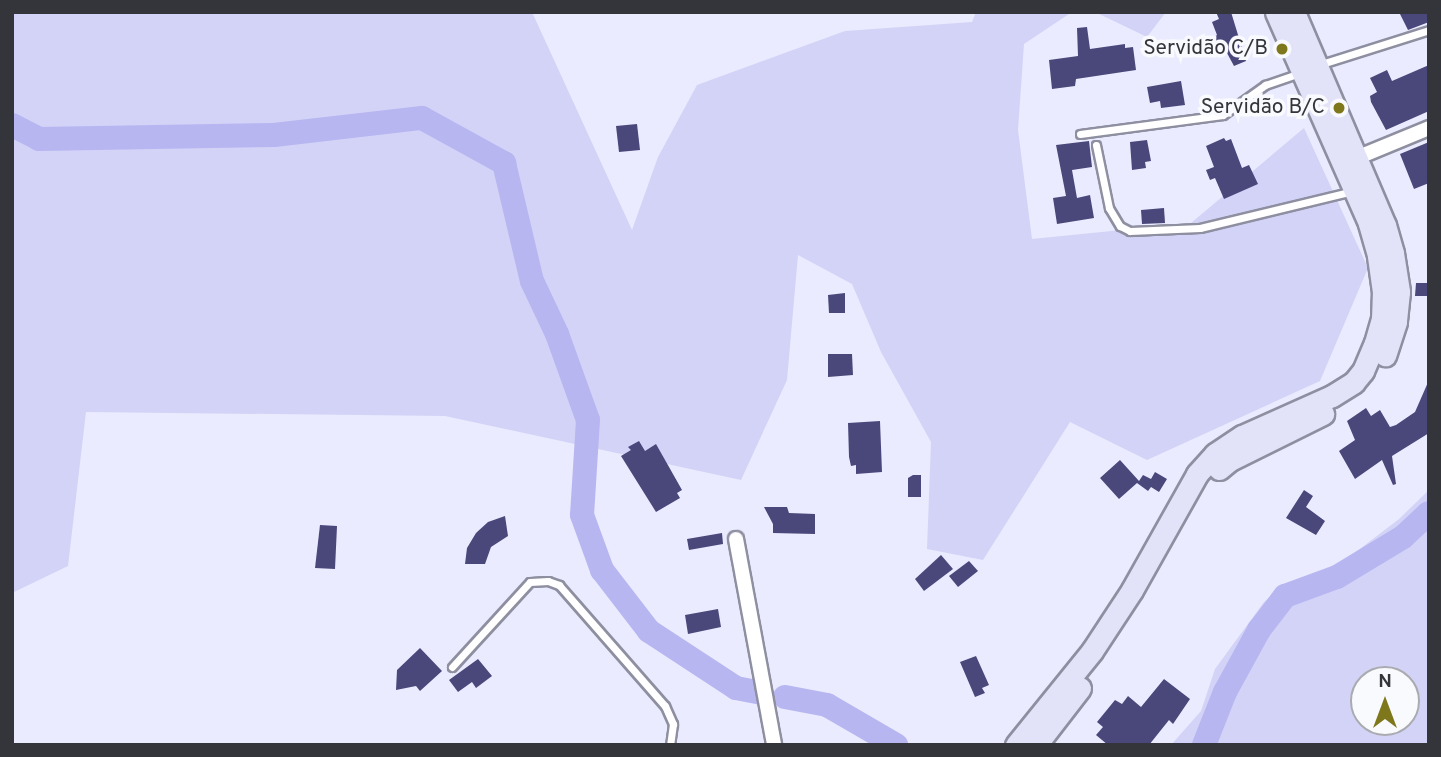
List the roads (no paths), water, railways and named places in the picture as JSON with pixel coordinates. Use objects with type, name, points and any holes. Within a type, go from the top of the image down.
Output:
[{"type":"main road","points":[[1036,745],[1124,626],[1215,472],[1230,460],[1349,400],[1374,378],[1382,364],[1396,322],[1399,292],[1385,225],[1349,161],[1309,69],[1276,12]]},
{"type":"main road","points":[[1294,12],[1309,69]]},
{"type":"main road","points":[[1016,745],[1092,651],[1132,590],[1198,474],[1215,454],[1252,431],[1332,396],[1354,382],[1363,371],[1382,319],[1383,292],[1378,255],[1369,223],[1353,191],[1349,161]]},
{"type":"street","points":[[1349,161],[1429,128]]},
{"type":"street","points":[[736,539],[774,745]]},
{"type":"lane","points":[[1080,134],[1223,115],[1265,85],[1429,30]]},
{"type":"lane","points":[[1096,145],[1109,208],[1120,226],[1130,231],[1200,228],[1353,191]]},
{"type":"lane","points":[[452,667],[530,582],[548,581],[559,585],[665,706],[673,724],[670,745]]},
{"type":"waterway","points":[[12,125],[39,139],[274,135],[422,118],[504,163],[532,281],[557,334],[588,420],[582,515],[602,570],[649,631],[736,688],[761,693]]},
{"type":"waterway","points":[[1204,745],[1225,692],[1259,630],[1285,596],[1337,577],[1403,537],[1429,513]]},
{"type":"waterway","points":[[785,697],[827,705],[896,745]]},
{"type":"place","name":"Servidão C/B","points":[[1282,49]]},
{"type":"place","name":"Servidão B/C","points":[[1339,108]]}]
